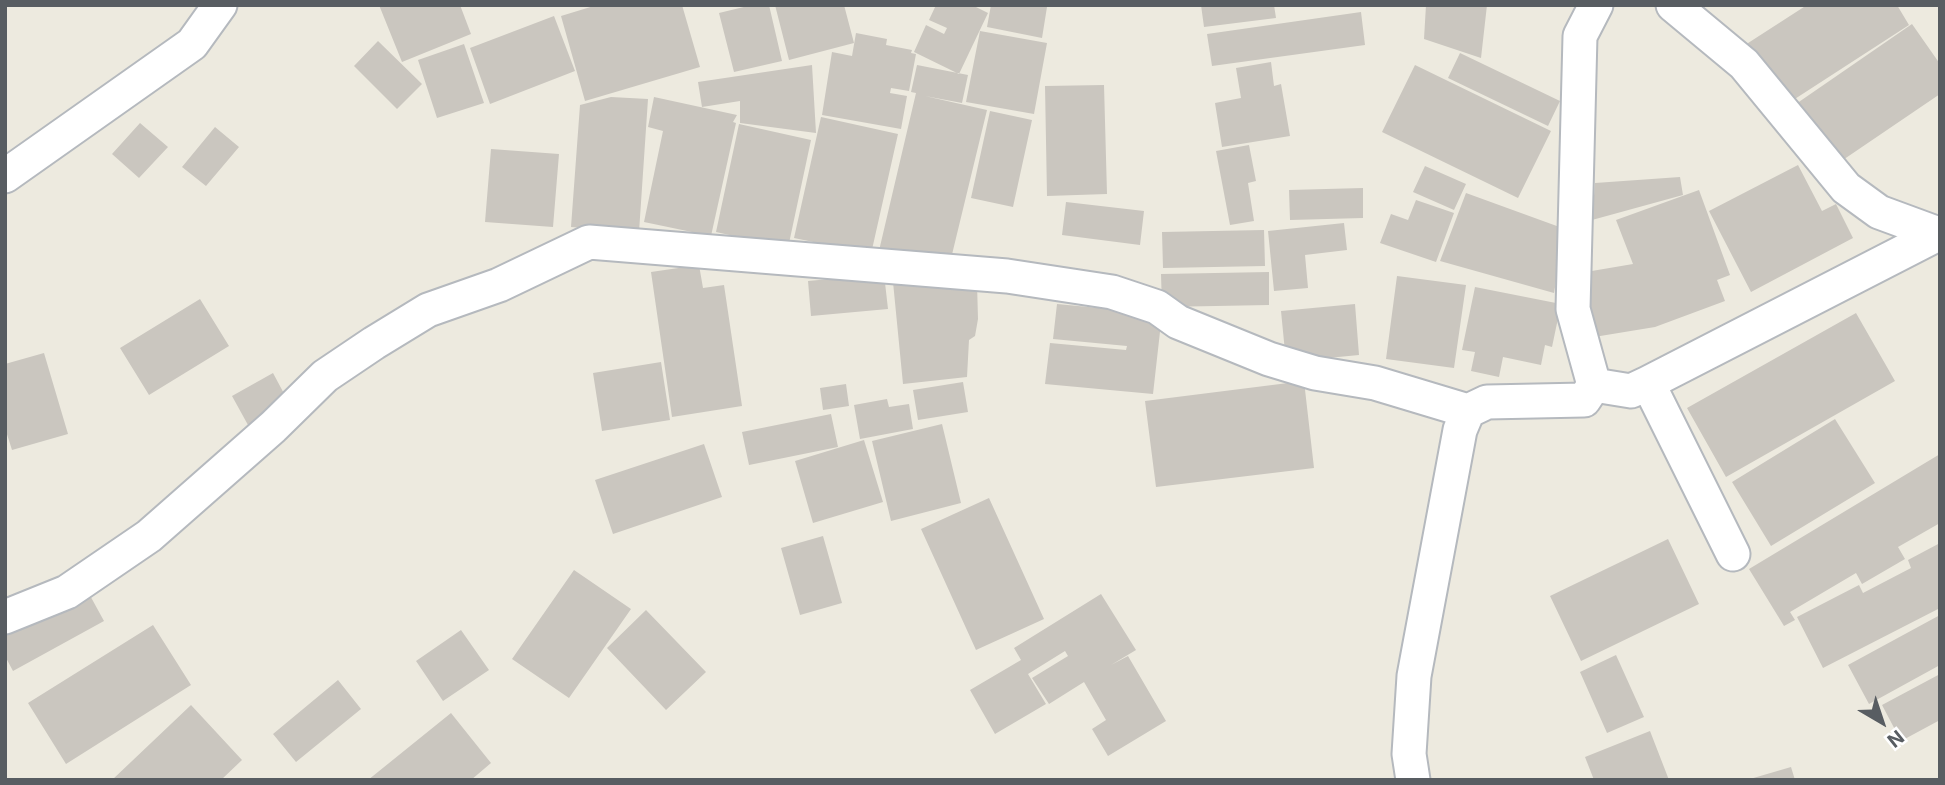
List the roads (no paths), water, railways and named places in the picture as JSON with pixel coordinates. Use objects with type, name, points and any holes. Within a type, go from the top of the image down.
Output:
[{"type":"street","points":[[5,176],[192,44],[220,5]]},
{"type":"street","points":[[1413,780],[1409,754],[1414,676],[1460,430],[1468,411],[1487,402],[1584,400],[1594,385],[1573,309],[1580,36],[1596,5]]},
{"type":"street","points":[[1673,5],[1744,64],[1846,188],[1879,212],[1938,233]]},
{"type":"street","points":[[1594,385],[1631,391],[1938,233]]},
{"type":"street","points":[[5,617],[67,592],[149,536],[273,427],[325,376],[373,343],[428,310],[499,285],[589,242],[1007,276],[1112,292],[1157,307],[1178,323],[1269,359],[1315,373],[1375,383],[1468,411]]},
{"type":"street","points":[[1648,383],[1733,554]]}]
